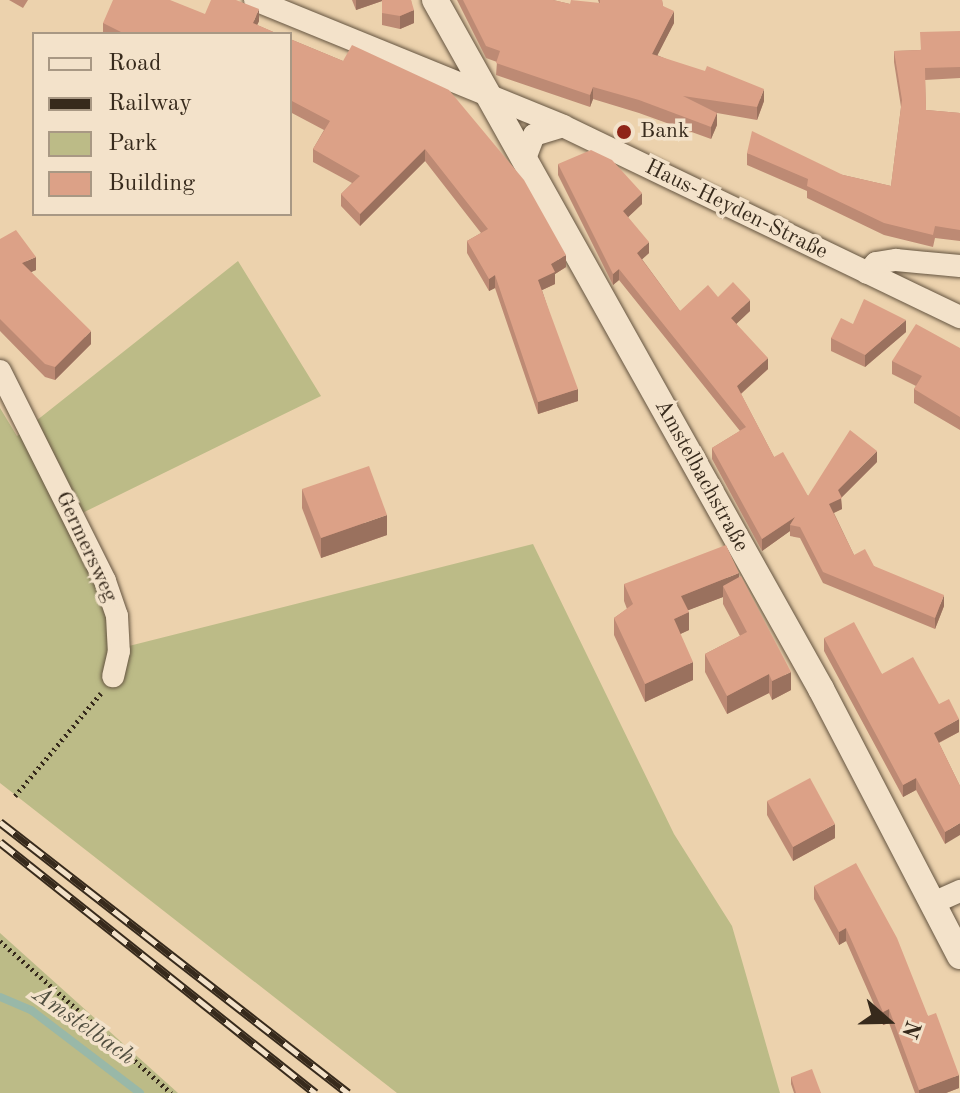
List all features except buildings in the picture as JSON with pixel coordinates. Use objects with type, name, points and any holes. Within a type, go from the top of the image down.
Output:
[{"type":"street","name":"Haus-Heyden-Straße","points":[[255,0],[563,126],[960,317]]},
{"type":"street","name":"Amstelbachstraße","points":[[435,0],[486,96],[821,689],[960,956]]},
{"type":"street","points":[[524,161],[534,135],[563,126]]},
{"type":"street","points":[[867,273],[876,263],[896,260],[960,266]]},
{"type":"street","name":"Germersweg","points":[[0,371],[105,581],[117,616],[119,651],[113,676]]},
{"type":"street","points":[[933,903],[960,891]]},
{"type":"path","points":[[15,796],[113,676]]},
{"type":"path","points":[[0,941],[171,1093]]},
{"type":"green space","points":[[238,261],[321,396],[64,522],[103,601],[113,650],[533,544],[674,834],[732,926],[780,1093],[397,1093],[0,783],[0,408],[17,436]]},
{"type":"green space","points":[[0,933],[178,1093],[0,1093]]},
{"type":"waterway","name":"Amstelbach","points":[[0,997],[31,1010],[140,1093]]},
{"type":"railway","points":[[0,822],[348,1093]]},
{"type":"railway","points":[[0,842],[315,1093]]},
{"type":"place","name":"Bank","points":[[624,132]]}]
